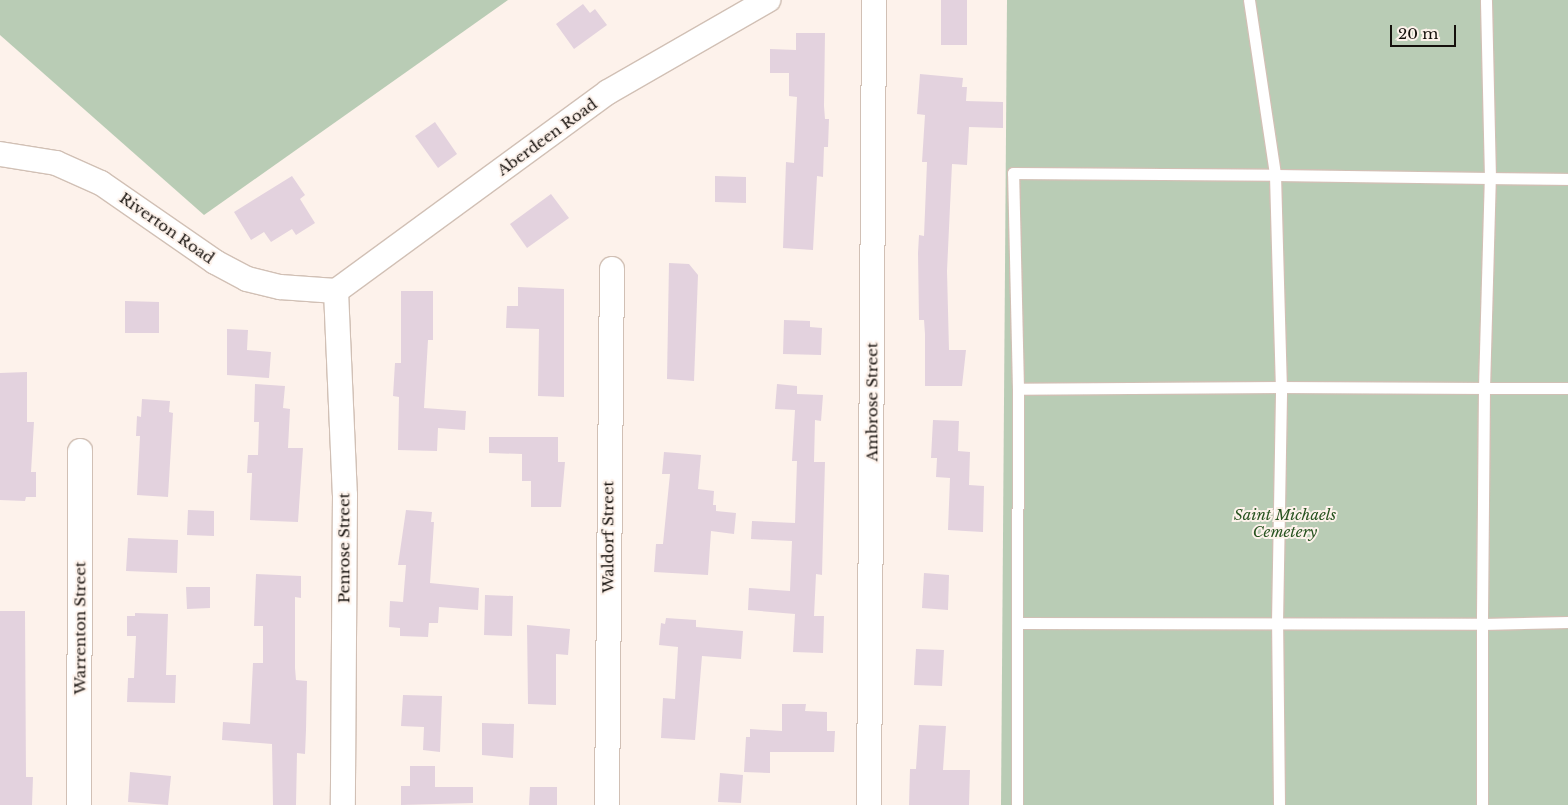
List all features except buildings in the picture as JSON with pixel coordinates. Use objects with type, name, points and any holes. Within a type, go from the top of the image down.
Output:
[{"type":"street","name":"Aberdeen Road","points":[[336,290],[608,92],[768,0]]},
{"type":"street","name":"Ambrose Street","points":[[869,805],[874,0]]},
{"type":"street","name":"Riverton Road","points":[[0,154],[56,164],[101,183],[215,262],[247,279],[280,287],[336,290]]},
{"type":"street","name":"Waldorf Street","points":[[607,805],[612,269]]},
{"type":"street","name":"Penrose Street","points":[[336,290],[344,495],[342,805]]},
{"type":"street","name":"Warrenton Street","points":[[79,805],[80,451]]},
{"type":"lane","points":[[1249,0],[1275,175],[1281,387],[1277,623],[1279,805]]},
{"type":"lane","points":[[1482,805],[1484,388],[1490,178],[1486,0]]},
{"type":"lane","points":[[1017,805],[1019,624],[1018,389],[1013,173],[1568,179]]},
{"type":"lane","points":[[1018,389],[1281,387],[1568,388]]},
{"type":"lane","points":[[1019,624],[1482,624],[1568,622]]},
{"type":"green space","points":[[0,0],[508,0],[204,215],[0,35]]},
{"type":"green space","name":"Saint Michaels Cemetery","points":[[1007,0],[1568,0],[1568,805],[1001,805]]}]
